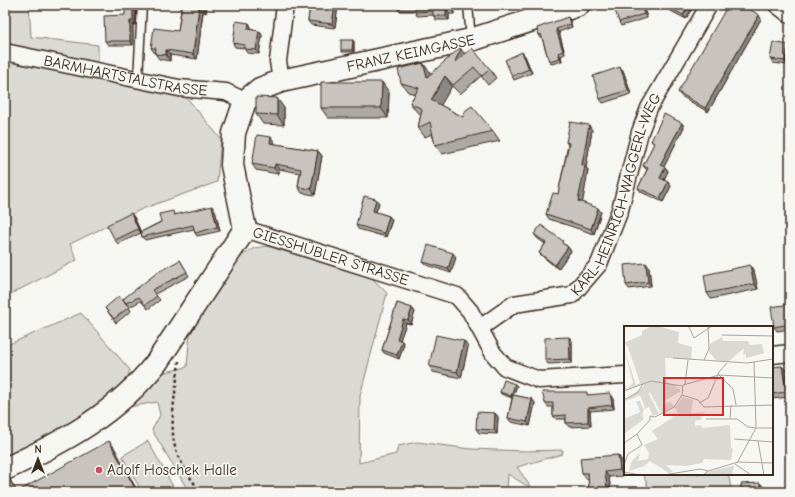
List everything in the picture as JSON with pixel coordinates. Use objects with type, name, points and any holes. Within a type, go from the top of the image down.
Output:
[{"type":"main road","name":"FRANZ KEIMGASSE","points":[[245,101],[260,90],[280,81],[471,40],[578,5]]},
{"type":"main road","points":[[245,101],[234,133],[232,165],[245,229]]},
{"type":"main road","name":"GIESSHÜBLER STRASSE","points":[[5,469],[65,440],[85,428],[144,379],[157,362],[245,229]]},
{"type":"street","points":[[280,81],[278,61],[285,5]]},
{"type":"street","name":"KARL-HEINRICH-WAGGERL-WEG","points":[[480,328],[514,304],[572,295],[599,264],[620,210],[640,132],[649,108],[709,5]]},
{"type":"street","points":[[777,5],[790,15]]},
{"type":"street","name":"BARMHARTSTALSTRASSE","points":[[5,52],[138,78],[179,88],[226,92],[245,101]]},
{"type":"street","name":"GIESSHÜBLER STRASSE","points":[[245,229],[457,296],[470,311],[493,353],[505,367],[539,380],[624,374]]},
{"type":"street","points":[[773,355],[790,353]]},
{"type":"lane","points":[[138,78],[142,5]]},
{"type":"lane","points":[[468,5],[471,40]]},
{"type":"lane","points":[[5,481],[11,492]]},
{"type":"path","points":[[180,360],[173,427],[176,451],[190,479],[201,492]]},
{"type":"shaded area","points":[[5,5],[29,5],[31,37],[98,45],[98,77],[187,98],[221,139],[217,182],[142,209],[70,244],[77,260],[5,297]]},
{"type":"shaded area","points":[[267,246],[372,278],[387,293],[360,396],[359,463],[396,454],[398,446],[417,442],[471,449],[525,451],[563,450],[562,454],[517,467],[532,489],[508,474],[507,492],[189,492],[152,430],[160,415],[157,402],[118,409],[157,374],[187,367],[190,331],[241,256],[254,248]]},
{"type":"shaded area","points":[[81,313],[130,370],[127,379],[81,423],[5,458],[5,346]]},
{"type":"shaded area","points":[[148,441],[176,492],[142,492],[122,456]]},
{"type":"shaded area","points":[[643,475],[728,475],[732,492],[650,492]]},
{"type":"building","points":[[182,5],[202,5],[202,7],[199,7],[193,54],[166,50],[166,55],[155,54],[156,48],[151,48],[154,28],[178,31]]},
{"type":"building","points":[[310,5],[335,5],[332,24],[308,21]]},
{"type":"building","points":[[396,5],[451,5],[452,10],[446,10],[446,16],[433,16],[433,11],[415,12],[415,7],[396,7]]},
{"type":"building","points":[[619,5],[641,5],[644,14],[619,22],[614,7]]},
{"type":"building","points":[[664,5],[689,5],[683,15]]},
{"type":"building","points":[[728,5],[743,5],[759,15],[705,108],[678,92]]},
{"type":"building","points":[[125,8],[133,8],[133,21],[130,21],[130,41],[105,41],[104,16],[125,15]]},
{"type":"building","points":[[568,17],[570,24],[556,29],[563,51],[558,53],[560,58],[549,61],[541,34],[539,35],[537,28]]},
{"type":"building","points":[[236,21],[249,23],[248,29],[259,31],[256,50],[244,49],[245,45],[233,43]]},
{"type":"building","points":[[341,40],[353,40],[352,50],[341,50]]},
{"type":"building","points":[[773,42],[788,45],[785,61],[770,59]]},
{"type":"building","points":[[460,48],[461,49],[455,61],[456,62],[472,48],[490,69],[482,76],[474,67],[453,85],[445,76],[431,100],[463,117],[466,110],[472,106],[493,131],[435,145],[430,122],[418,128],[422,109],[410,103],[419,88],[401,83],[398,69],[423,63],[427,77]]},
{"type":"building","points":[[522,52],[529,69],[512,76],[505,60]]},
{"type":"building","points":[[620,67],[628,90],[600,99],[593,76]]},
{"type":"building","points":[[321,82],[382,82],[381,108],[321,108]]},
{"type":"building","points":[[256,97],[277,98],[277,115],[256,114]]},
{"type":"building","points":[[664,114],[682,123],[660,165],[665,167],[660,178],[668,182],[660,198],[638,188],[648,168],[643,166],[654,143],[651,141]]},
{"type":"building","points":[[570,122],[589,125],[582,165],[585,166],[578,201],[598,208],[591,229],[546,214],[553,193],[558,194],[569,143],[566,142]]},
{"type":"building","points":[[257,135],[271,137],[270,143],[318,151],[311,189],[298,187],[301,169],[275,164],[274,168],[252,164]]},
{"type":"building","points":[[364,196],[376,199],[373,211],[389,216],[384,233],[356,225]]},
{"type":"building","points":[[212,206],[217,227],[195,233],[193,225],[142,237],[141,232],[161,222],[159,214],[173,211],[174,215]]},
{"type":"building","points":[[131,213],[138,229],[115,240],[107,225]]},
{"type":"building","points":[[541,225],[563,241],[562,243],[568,247],[555,265],[539,253],[546,243],[534,234]]},
{"type":"building","points":[[428,245],[453,253],[448,269],[423,262]]},
{"type":"building","points":[[180,260],[187,272],[152,290],[157,296],[145,305],[139,297],[126,303],[123,299],[158,272]]},
{"type":"building","points":[[646,263],[648,282],[626,285],[624,265]]},
{"type":"building","points":[[750,265],[754,284],[707,293],[704,275]]},
{"type":"building","points":[[119,296],[129,307],[114,319],[105,308]]},
{"type":"building","points":[[397,303],[412,308],[408,320],[403,319],[397,339],[402,341],[397,355],[382,350]]},
{"type":"building","points":[[790,304],[790,324],[774,327],[771,307]]},
{"type":"building","points":[[436,335],[464,341],[457,372],[429,366]]},
{"type":"building","points":[[569,337],[570,359],[545,360],[545,338]]},
{"type":"building","points":[[782,366],[786,392],[773,394],[773,367]]},
{"type":"building","points":[[504,380],[515,384],[511,396],[500,392]]},
{"type":"building","points":[[542,392],[587,392],[587,395],[610,393],[612,405],[588,408],[588,422],[566,423],[566,415],[553,416],[553,403],[545,403]]},
{"type":"building","points":[[513,395],[532,399],[527,422],[508,418]]},
{"type":"building","points":[[477,412],[495,413],[494,430],[476,429]]},
{"type":"building","name":"Adolf Hoschek Halle","points":[[109,441],[137,492],[19,492],[23,490],[22,489]]},
{"type":"building","points":[[618,455],[620,470],[605,472],[607,488],[589,489],[588,473],[582,473],[580,458]]},
{"type":"building","points":[[760,483],[761,489],[768,488],[768,492],[741,492],[741,484]]},
{"type":"building","points":[[546,490],[546,492],[531,492],[531,491]]},
{"type":"place","name":"Adolf Hoschek Halle","points":[[99,470]]}]
